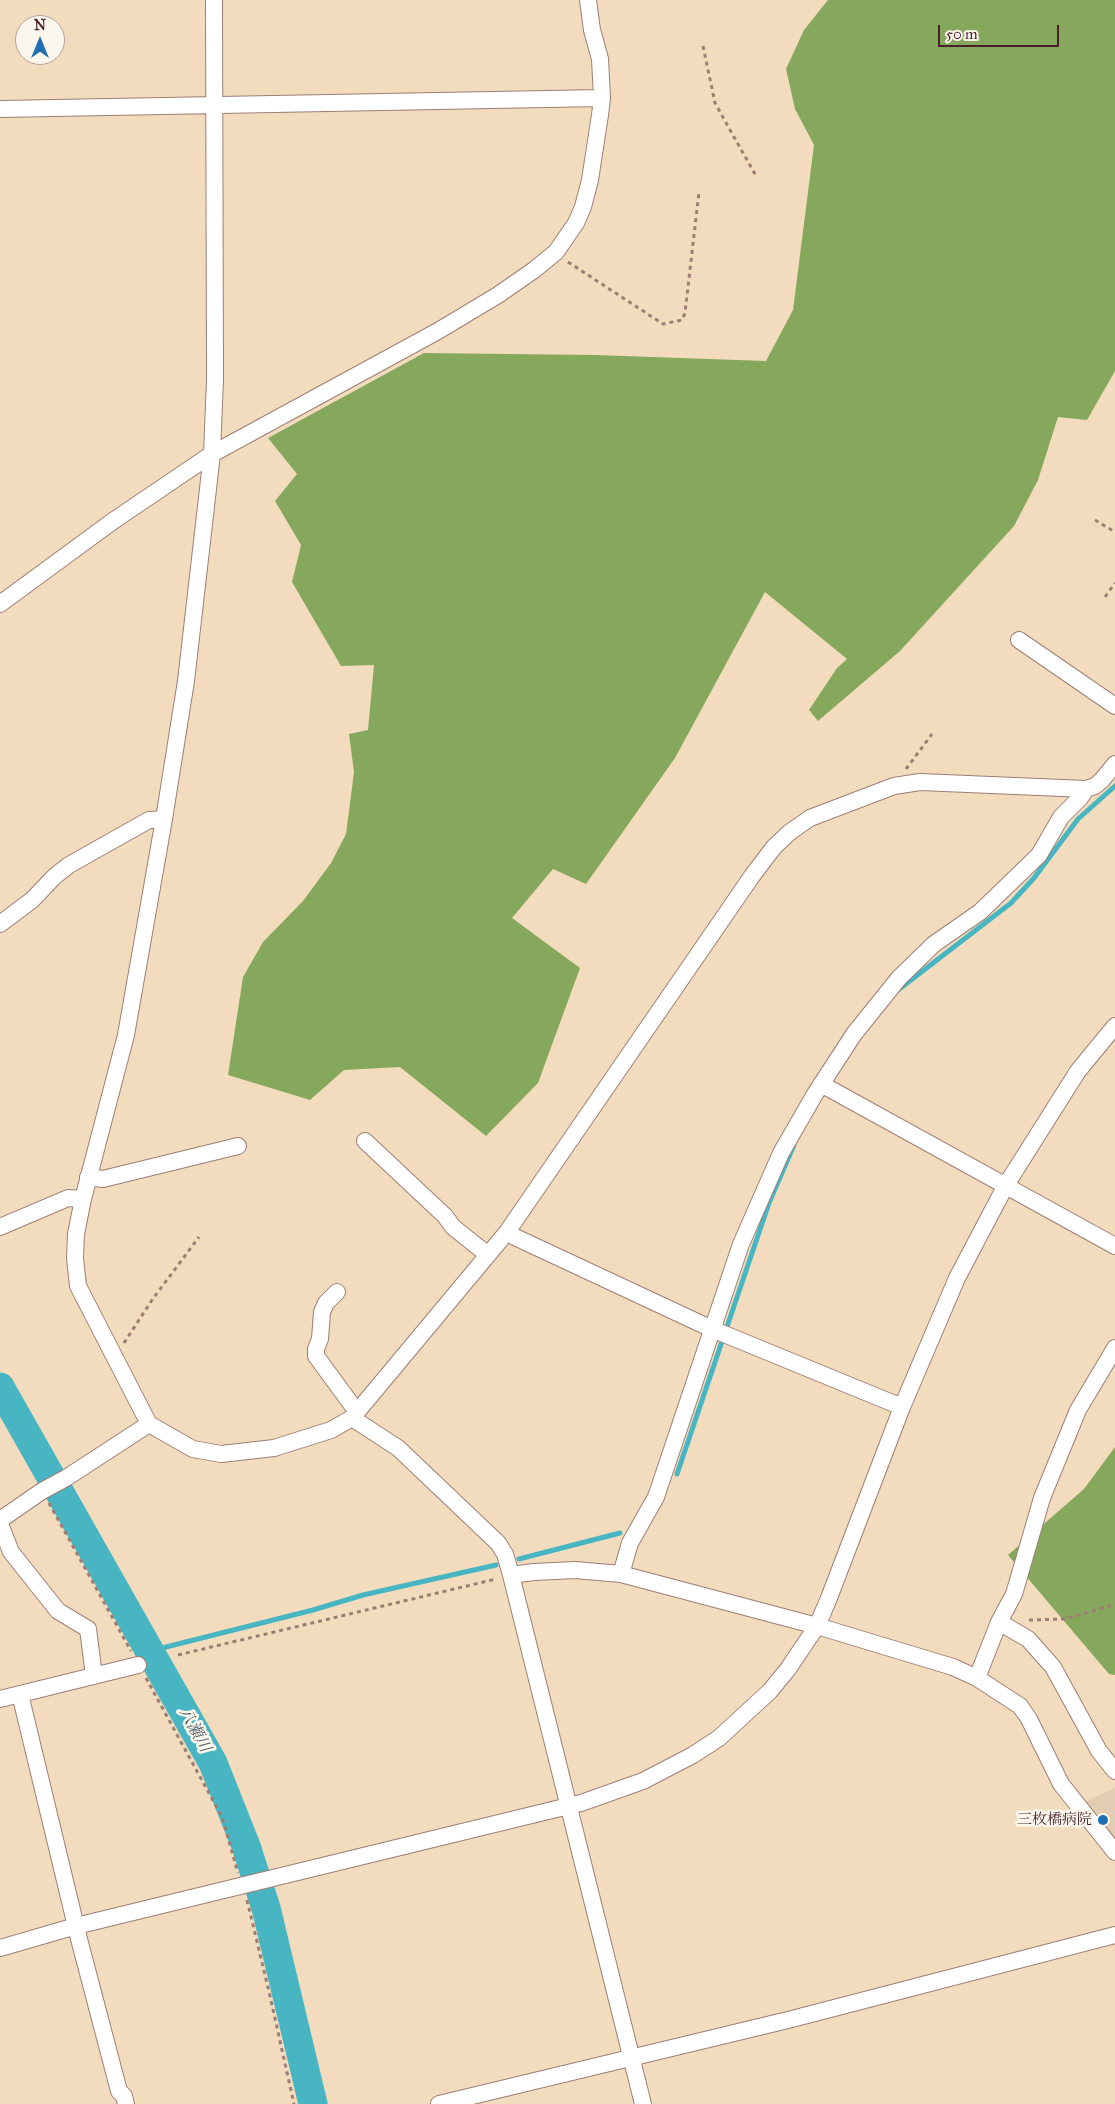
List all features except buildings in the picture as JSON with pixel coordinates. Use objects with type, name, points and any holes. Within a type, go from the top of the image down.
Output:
[{"type":"street","points":[[214,0],[215,369],[212,454],[186,681],[164,819],[126,1035],[88,1177],[76,1234],[75,1273],[78,1286],[149,1424],[193,1450],[221,1454],[274,1448],[331,1430],[355,1415],[507,1232],[752,876],[774,847],[790,832],[810,818],[894,786],[920,782],[1086,789],[1095,786],[1115,764]]},
{"type":"street","points":[[0,604],[113,521],[212,454],[438,331],[498,295],[556,252],[576,223],[583,207],[590,180],[602,98],[600,59],[592,30],[588,0]]},
{"type":"street","points":[[0,109],[602,98]]},
{"type":"street","points":[[1019,640],[1115,706]]},
{"type":"street","points":[[621,1574],[630,1542],[656,1497],[741,1244],[782,1153],[821,1084],[854,1034],[899,978],[934,944],[980,912],[1039,855],[1061,817],[1080,798],[1086,789]]},
{"type":"street","points":[[0,924],[32,900],[69,865],[149,820],[164,819]]},
{"type":"street","points":[[0,1948],[76,1926],[244,1884],[568,1806],[643,1781],[693,1755],[719,1738],[770,1691],[788,1669],[817,1626],[842,1566],[902,1407],[957,1278],[1006,1185],[1078,1071],[1115,1026]]},
{"type":"street","points":[[821,1084],[1115,1246]]},
{"type":"street","points":[[365,1141],[445,1216],[453,1227],[488,1255]]},
{"type":"street","points":[[88,1177],[103,1178],[238,1146]]},
{"type":"street","points":[[0,1227],[68,1198],[83,1199]]},
{"type":"street","points":[[507,1232],[712,1329],[902,1407]]},
{"type":"street","points":[[338,1292],[326,1303],[322,1312],[320,1339],[316,1349],[316,1356],[355,1415],[398,1448],[462,1507],[498,1543],[505,1554],[642,2104]]},
{"type":"street","points":[[977,1678],[999,1622],[1014,1594],[1042,1498],[1078,1410],[1115,1348]]},
{"type":"street","points":[[0,1520],[149,1424]]},
{"type":"street","points":[[0,1524],[12,1552],[58,1611],[88,1629],[94,1676]]},
{"type":"street","points":[[511,1575],[575,1570],[621,1574],[817,1626],[953,1667],[977,1678],[1020,1706],[1029,1719],[1061,1784],[1115,1852]]},
{"type":"street","points":[[999,1622],[1028,1639],[1053,1667],[1099,1751],[1115,1771]]},
{"type":"street","points":[[0,1699],[138,1665]]},
{"type":"street","points":[[20,1694],[76,1926],[119,2091],[125,2100]]},
{"type":"street","points":[[439,2104],[788,2020],[1115,1935]]},
{"type":"path","points":[[703,46],[714,103],[756,176]]},
{"type":"path","points":[[556,252],[663,324],[682,320],[685,313],[699,192]]},
{"type":"path","points":[[1095,520],[1115,532]]},
{"type":"path","points":[[1105,597],[1115,582]]},
{"type":"path","points":[[894,786],[932,734]]},
{"type":"path","points":[[112,1354],[122,1345],[152,1300],[199,1237]]},
{"type":"path","points":[[44,1490],[222,1817],[244,1884],[294,2104]]},
{"type":"path","points":[[178,1655],[511,1575]]},
{"type":"path","points":[[1027,1620],[1065,1619],[1115,1604]]},
{"type":"shaded area","name":"三枚橋病院","points":[[1115,1788],[1115,1852],[1078,1805]]},
{"type":"green space","points":[[828,0],[1115,0],[1115,371],[1087,420],[1058,417],[1038,480],[1014,526],[900,651],[818,721],[809,710],[837,668],[847,659],[765,592],[675,758],[586,884],[553,869],[512,918],[580,968],[538,1083],[486,1136],[400,1067],[344,1070],[310,1100],[228,1075],[243,977],[263,942],[303,901],[331,863],[346,834],[354,772],[349,734],[368,730],[374,665],[341,666],[292,582],[301,545],[275,501],[297,474],[268,438],[424,353],[596,355],[766,361],[793,310],[814,145],[795,109],[786,69],[804,30]]},
{"type":"green space","points":[[1115,1447],[1115,1675],[1109,1674],[1008,1555],[1084,1489]]},
{"type":"waterway","points":[[898,990],[1011,903],[1034,878],[1078,819],[1115,786]]},
{"type":"waterway","points":[[677,1474],[769,1203],[794,1145]]},
{"type":"waterway","name":"八瀬川","points":[[0,1387],[213,1763],[246,1846],[266,1908],[313,2104]]},
{"type":"waterway","points":[[519,1559],[620,1533]]},
{"type":"waterway","points":[[150,1651],[313,1610],[363,1595],[496,1565]]},
{"type":"place","name":"三枚橋病院","points":[[1103,1820]]}]
